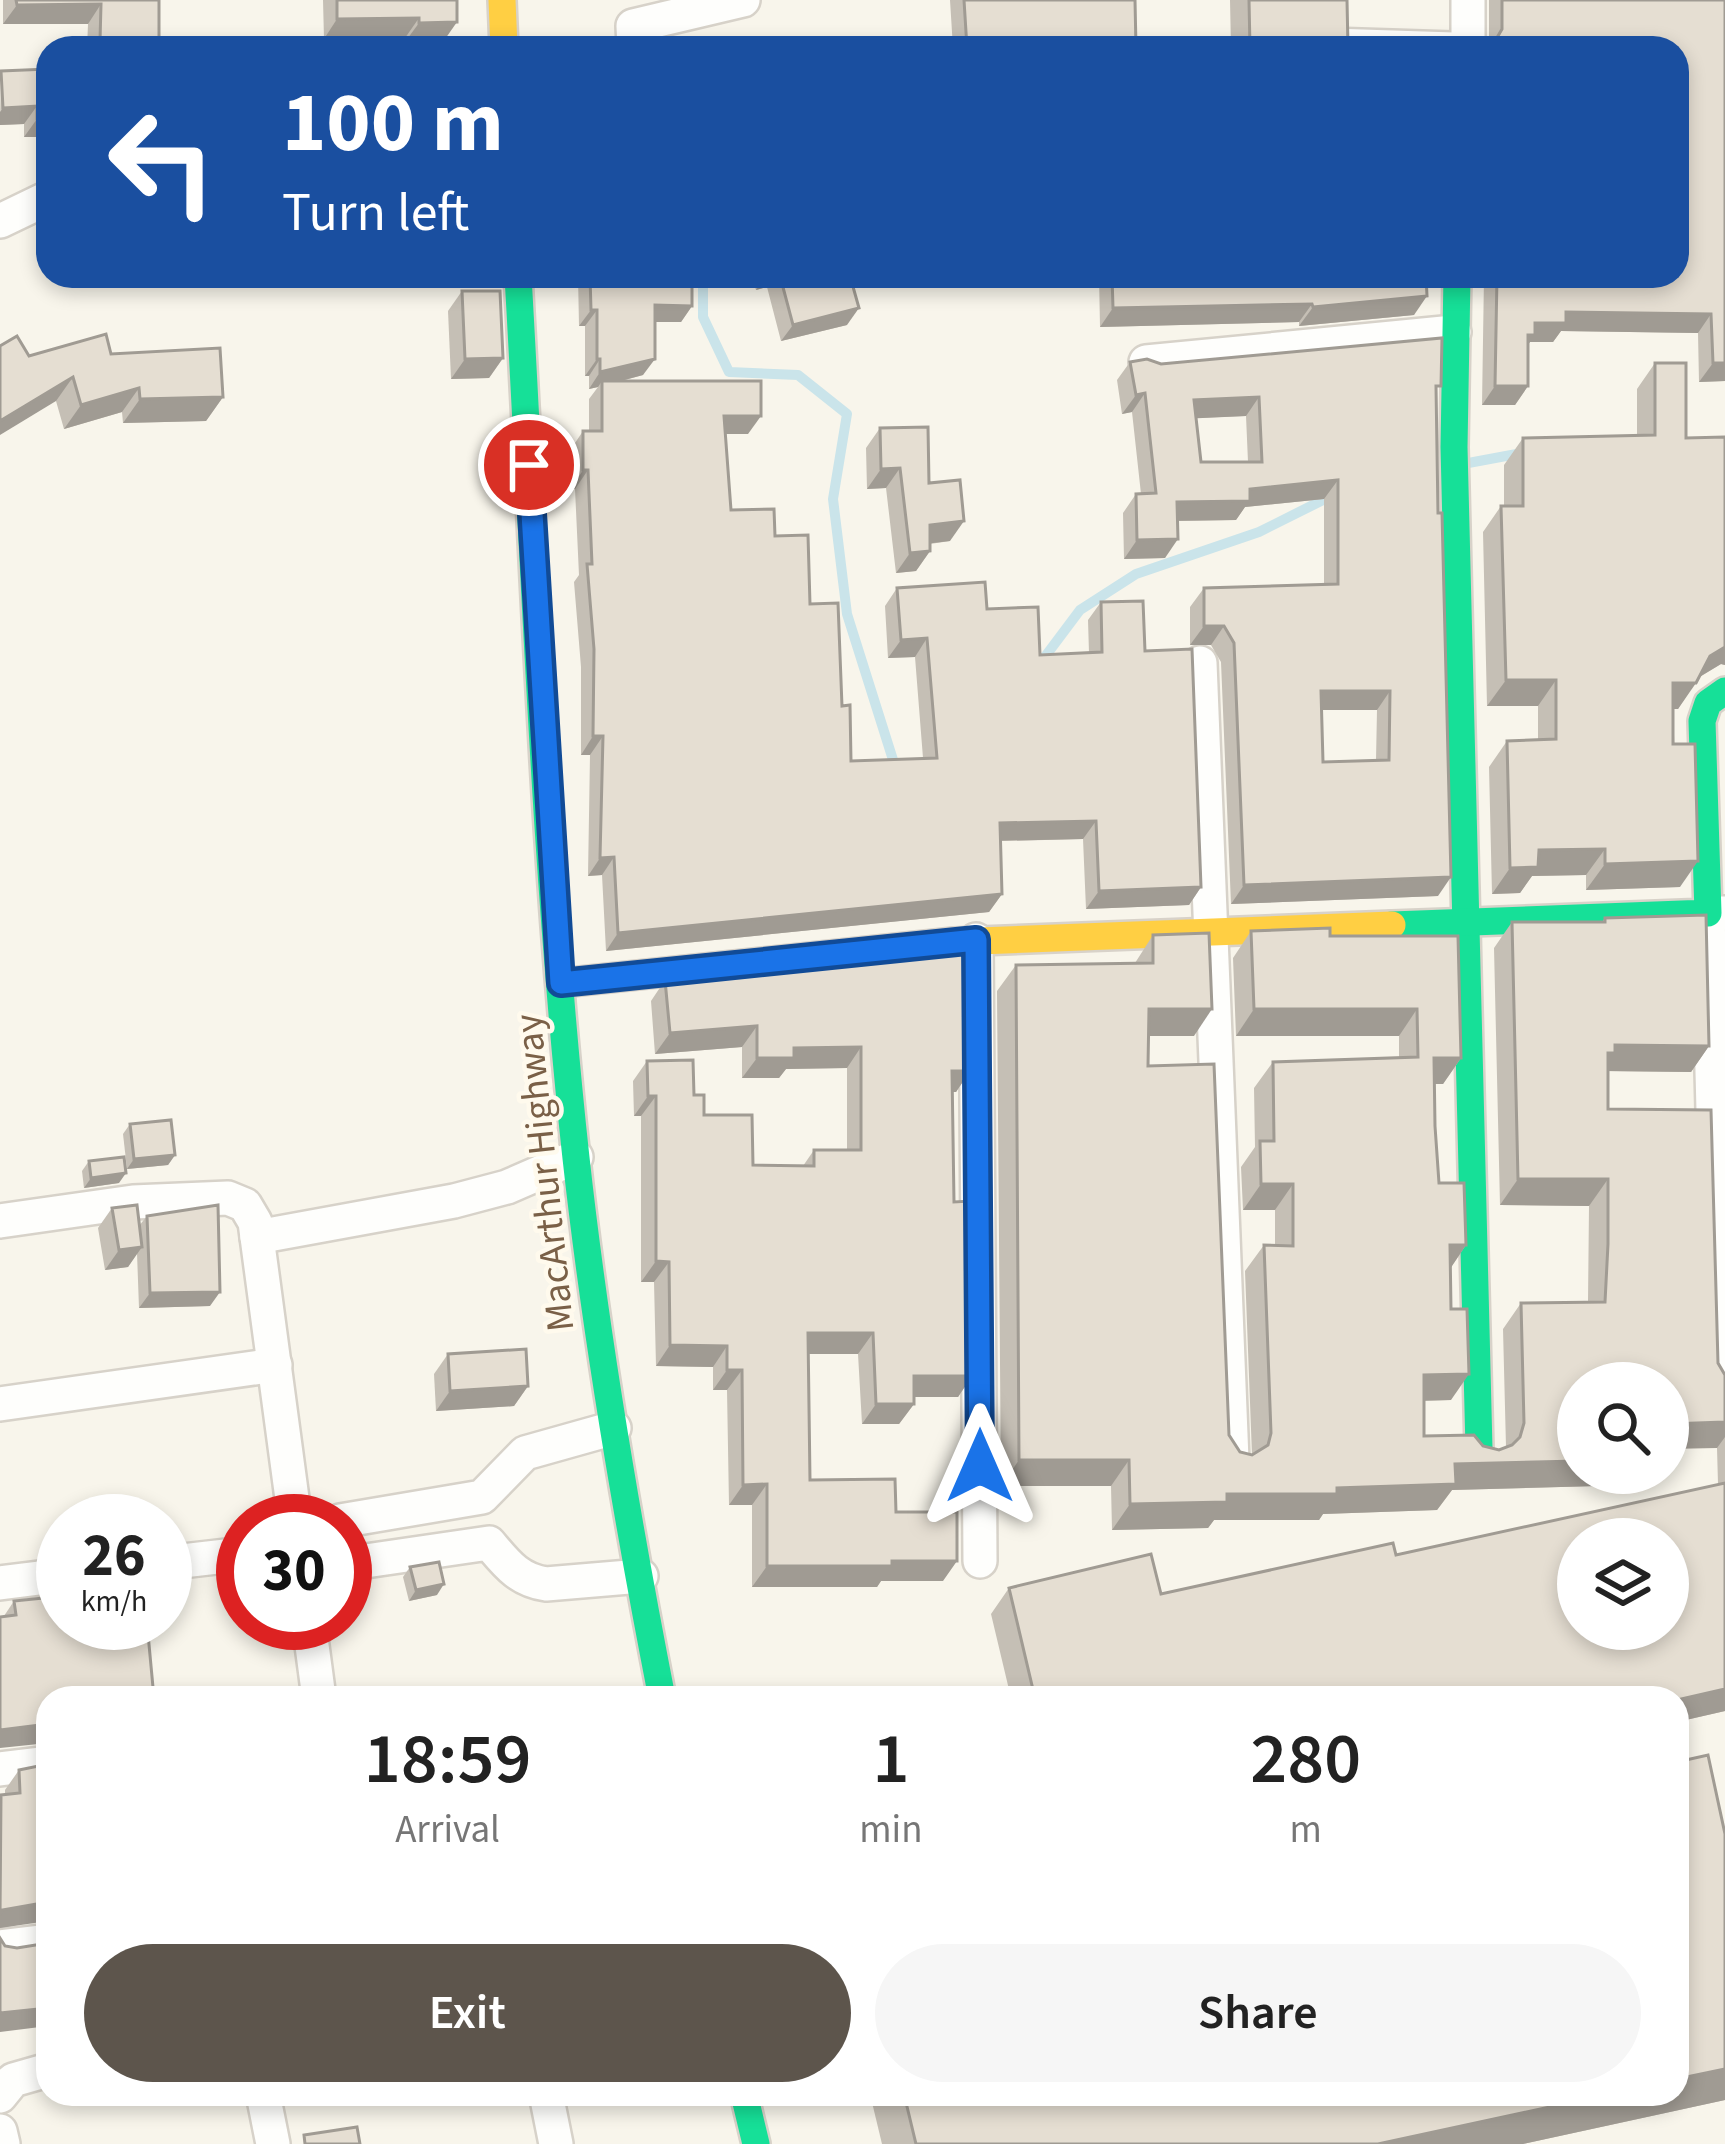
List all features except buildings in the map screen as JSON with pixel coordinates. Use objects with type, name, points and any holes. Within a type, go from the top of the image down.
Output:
[{"type":"main road","points":[[502,0],[504,36]]},
{"type":"main road","name":"MacArthur Highway","points":[[519,288],[576,1157],[614,1428],[660,1686]]},
{"type":"main road","points":[[1456,288],[1454,447],[1479,1449]]},
{"type":"main road","points":[[561,983],[976,940],[1717,913],[1702,721],[1708,703],[1725,691]]},
{"type":"main road","points":[[747,2106],[756,2144]]},
{"type":"street","points":[[633,36],[633,26],[743,0]]},
{"type":"street","points":[[1468,0],[1469,36]]},
{"type":"street","points":[[0,221],[36,204]]},
{"type":"street","points":[[1145,362],[1454,332]]},
{"type":"street","points":[[1200,663],[1232,1460]]},
{"type":"street","points":[[1717,913],[1720,1388]]},
{"type":"street","points":[[976,940],[980,1561]]},
{"type":"street","points":[[257,1237],[454,1201],[507,1187],[576,1157]]},
{"type":"street","points":[[0,1221],[133,1202],[228,1198],[245,1205],[255,1222],[292,1494]]},
{"type":"street","points":[[0,1404],[275,1365]]},
{"type":"street","points":[[372,1516],[482,1497],[525,1453],[614,1428]]},
{"type":"street","points":[[482,1497],[488,1543],[516,1574],[531,1582],[640,1576]]},
{"type":"street","points":[[372,1560],[488,1543]]},
{"type":"street","points":[[0,1583],[36,1579]]},
{"type":"street","points":[[313,1650],[317,1686]]},
{"type":"street","points":[[0,1769],[36,1764]]},
{"type":"street","points":[[0,1946],[36,1942]]},
{"type":"street","points":[[0,2096],[13,2080],[36,2073]]},
{"type":"street","points":[[265,2106],[273,2144]]},
{"type":"street","points":[[548,2106],[556,2144]]},
{"type":"street","points":[[0,2131],[3,2144]]},
{"type":"waterway","points":[[703,288],[703,317],[729,372],[798,375],[847,414],[833,499],[847,614],[894,763],[905,764]]},
{"type":"waterway","points":[[1463,464],[1522,453]]},
{"type":"waterway","points":[[1041,662],[1080,610],[1136,574],[1259,532],[1335,494]]},
{"type":"traffic: fast","points":[[519,288],[548,828],[576,1158],[613,1429],[660,1686]]},
{"type":"traffic: fast","points":[[1457,288],[1454,447],[1479,1449]]},
{"type":"traffic: fast","points":[[1392,925],[1708,913],[1702,721],[1708,703],[1725,691]]},
{"type":"traffic: fast","points":[[747,2106],[756,2144]]},
{"type":"traffic: slow","points":[[502,0],[504,36]]},
{"type":"traffic: slow","points":[[954,942],[1392,925]]},
{"type":"traffic: jam","points":[[561,983],[954,942]]},
{"type":"route","points":[[529,465],[561,983],[976,940],[980,1466]]}]
